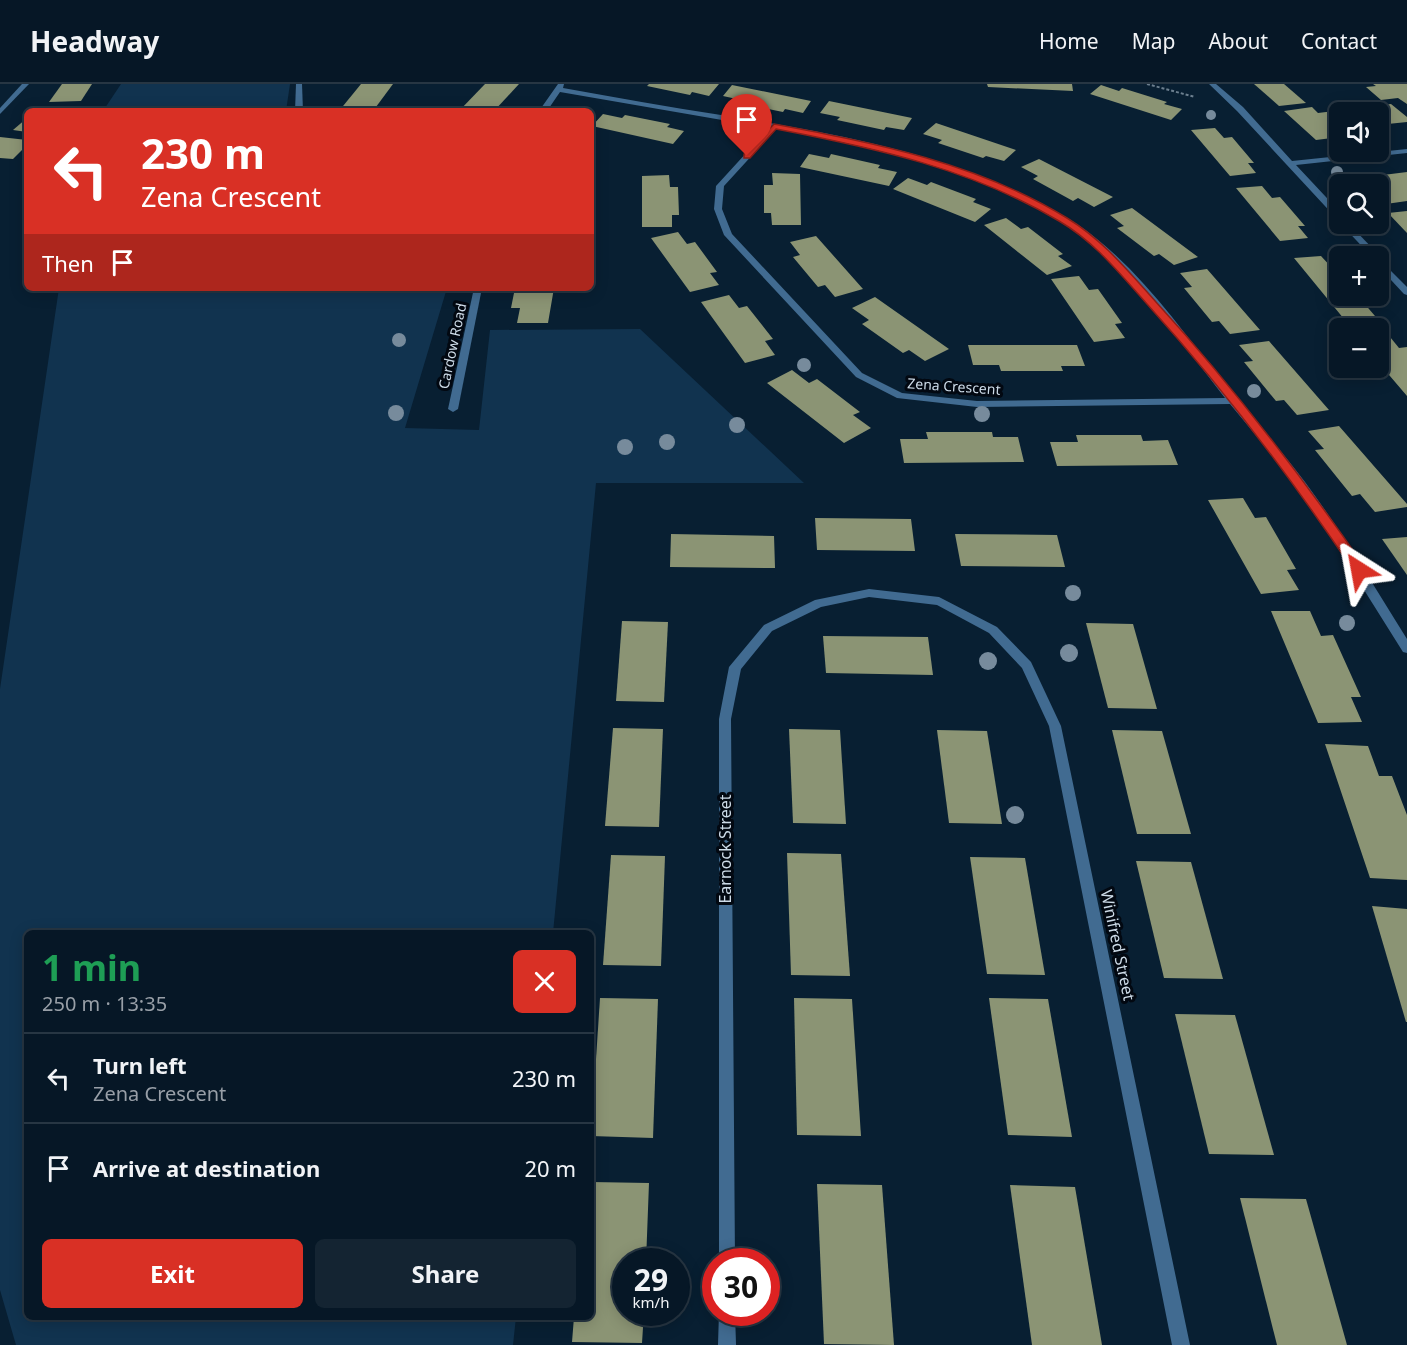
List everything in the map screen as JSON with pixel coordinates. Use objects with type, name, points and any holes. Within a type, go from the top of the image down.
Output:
[{"type":"street","points":[[0,112],[26,84]]},
{"type":"street","points":[[299,84],[299,108]]},
{"type":"street","points":[[1212,84],[1240,109],[1329,205]]},
{"type":"street","points":[[545,108],[560,87],[867,144],[923,158],[1026,199],[1064,220],[1095,241],[1132,279],[1179,333],[1300,483],[1359,570],[1407,649]]},
{"type":"street","name":"Zena Crescent","points":[[774,127],[720,186],[718,209],[728,235],[859,375],[900,396],[977,404],[1232,401]]},
{"type":"street","points":[[1291,163],[1407,151]]},
{"type":"street","points":[[1354,234],[1366,246]]},
{"type":"street","points":[[1389,272],[1407,292]]},
{"type":"street","name":"Cardow Road","points":[[453,409],[477,291]]},
{"type":"street","name":"Earnock Street","points":[[727,1248],[725,719],[735,668],[768,628],[819,603],[869,593],[939,600]]},
{"type":"street","name":"Winifred Street","points":[[939,600],[993,630],[1027,664],[1055,726],[1181,1345]]},
{"type":"street","points":[[727,1326],[727,1345]]},
{"type":"shaded area","points":[[121,84],[290,84],[286,108],[105,108]]},
{"type":"shaded area","points":[[59,291],[446,291],[405,428],[479,430],[490,330],[640,329],[804,483],[596,483],[553,930],[24,930],[24,1320],[516,1320],[513,1345],[16,1345],[0,1290],[0,689]]},
{"type":"building","points":[[62,84],[92,84],[81,101],[49,102]]},
{"type":"building","points":[[361,84],[393,84],[375,108],[341,108]]},
{"type":"building","points":[[485,84],[519,84],[497,108],[462,108]]},
{"type":"building","points":[[649,84],[719,84],[709,96],[692,92],[690,95],[647,86]]},
{"type":"building","points":[[987,84],[1072,84],[1073,91],[988,87]]},
{"type":"building","points":[[1254,84],[1284,84],[1306,103],[1279,106]]},
{"type":"building","points":[[1373,84],[1407,84],[1407,104],[1398,98],[1381,100],[1366,87],[1376,86]]},
{"type":"building","points":[[732,85],[811,101],[803,113],[785,109],[783,112],[738,103],[741,100],[723,96]]},
{"type":"building","points":[[1101,85],[1119,91],[1122,88],[1182,109],[1171,120],[1090,94]]},
{"type":"building","points":[[829,101],[912,118],[904,130],[886,127],[884,130],[837,120],[840,117],[820,113]]},
{"type":"building","points":[[1389,104],[1407,117],[1407,122],[1389,124]]},
{"type":"building","points":[[1312,107],[1318,113],[1329,112],[1329,138],[1316,140],[1284,111]]},
{"type":"building","points":[[603,114],[622,118],[625,115],[670,124],[667,127],[684,131],[673,144],[594,126]]},
{"type":"building","points":[[24,121],[24,132],[13,130]]},
{"type":"building","points":[[936,123],[1016,150],[1004,161],[986,156],[983,158],[938,143],[942,140],[923,134]]},
{"type":"building","points":[[1215,128],[1224,138],[1232,137],[1254,163],[1248,163],[1256,173],[1230,176],[1191,130]]},
{"type":"building","points":[[0,137],[24,140],[24,148],[13,159],[0,158]]},
{"type":"building","points":[[809,154],[829,158],[831,154],[880,165],[878,168],[897,172],[889,186],[800,167]]},
{"type":"building","points":[[1039,159],[1113,197],[1094,207],[1078,198],[1073,201],[1033,179],[1038,176],[1021,167]]},
{"type":"building","points":[[1407,172],[1407,201],[1389,204],[1389,174]]},
{"type":"building","points":[[772,173],[800,174],[801,225],[772,225],[771,213],[764,213],[764,185],[773,185]]},
{"type":"building","points":[[669,175],[670,187],[678,187],[679,215],[672,215],[672,227],[642,227],[642,176]]},
{"type":"building","points":[[908,178],[927,185],[931,182],[976,199],[973,202],[991,209],[975,222],[893,189]]},
{"type":"building","points":[[1262,186],[1272,198],[1280,197],[1305,226],[1298,226],[1308,238],[1280,241],[1236,188]]},
{"type":"building","points":[[1132,208],[1198,257],[1174,265],[1159,254],[1154,256],[1117,228],[1124,226],[1110,215]]},
{"type":"building","points":[[1407,211],[1407,233],[1389,214]]},
{"type":"building","points":[[1006,218],[1021,229],[1028,227],[1063,254],[1058,256],[1072,266],[1047,275],[984,225]]},
{"type":"building","points":[[678,232],[687,244],[695,242],[717,272],[710,273],[719,285],[690,292],[651,238]]},
{"type":"building","points":[[816,236],[863,289],[835,297],[825,285],[818,287],[793,257],[800,255],[790,242]]},
{"type":"building","points":[[1321,256],[1329,265],[1329,301],[1294,258]]},
{"type":"building","points":[[1207,269],[1260,330],[1230,334],[1219,321],[1212,322],[1184,288],[1192,287],[1180,273]]},
{"type":"building","points":[[1079,276],[1089,290],[1098,289],[1122,323],[1115,324],[1125,338],[1094,342],[1051,279]]},
{"type":"building","points":[[514,291],[553,291],[548,323],[517,323],[520,308],[511,308]]},
{"type":"building","points":[[729,295],[739,308],[747,306],[773,339],[765,341],[775,355],[745,363],[701,302]]},
{"type":"building","points":[[875,297],[949,349],[925,361],[909,350],[903,353],[862,324],[869,320],[852,308]]},
{"type":"building","points":[[1333,306],[1366,306],[1375,316],[1354,318],[1343,318]]},
{"type":"building","points":[[1389,336],[1399,348],[1407,347],[1407,396],[1389,375]]},
{"type":"building","points":[[1269,341],[1329,410],[1297,415],[1284,400],[1276,401],[1244,362],[1253,361],[1239,345]]},
{"type":"building","points":[[968,345],[1077,345],[1085,366],[1061,366],[1063,371],[1001,371],[999,365],[973,365]]},
{"type":"building","points":[[792,370],[809,383],[817,379],[860,412],[853,415],[871,428],[844,443],[767,383]]},
{"type":"building","points":[[1339,426],[1407,504],[1407,507],[1375,512],[1360,494],[1352,496],[1315,450],[1324,449],[1308,431]]},
{"type":"building","points":[[926,432],[992,432],[993,437],[1018,437],[1024,462],[904,463],[900,439],[928,439]]},
{"type":"building","points":[[1076,435],[1141,435],[1143,441],[1168,440],[1178,465],[1057,466],[1050,442],[1078,442]]},
{"type":"building","points":[[1243,498],[1255,518],[1266,517],[1296,569],[1287,570],[1299,590],[1261,594],[1208,500]]},
{"type":"building","points":[[815,518],[911,519],[915,551],[817,550]]},
{"type":"building","points":[[671,534],[774,536],[775,568],[670,567]]},
{"type":"building","points":[[955,534],[1057,535],[1065,567],[961,566]]},
{"type":"building","points":[[1407,537],[1407,575],[1382,539]]},
{"type":"building","points":[[1271,611],[1310,611],[1321,636],[1333,635],[1361,697],[1351,697],[1362,722],[1318,723]]},
{"type":"building","points":[[622,621],[668,622],[664,702],[616,701]]},
{"type":"building","points":[[1086,623],[1133,624],[1157,709],[1108,708]]},
{"type":"building","points":[[823,636],[928,637],[933,675],[826,673]]},
{"type":"building","points":[[613,728],[663,729],[659,827],[605,826]]},
{"type":"building","points":[[789,729],[840,730],[846,824],[793,823]]},
{"type":"building","points":[[937,730],[987,731],[1002,824],[949,823]]},
{"type":"building","points":[[1112,730],[1162,731],[1191,834],[1137,834]]},
{"type":"building","points":[[1325,744],[1368,746],[1379,776],[1392,776],[1407,815],[1407,880],[1370,878]]},
{"type":"building","points":[[787,853],[841,854],[850,976],[791,975]]},
{"type":"building","points":[[611,855],[665,856],[661,966],[603,965]]},
{"type":"building","points":[[970,857],[1025,858],[1045,975],[987,974]]},
{"type":"building","points":[[1136,861],[1191,862],[1223,979],[1164,978]]},
{"type":"building","points":[[1372,906],[1407,909],[1407,1022],[1406,1022]]},
{"type":"building","points":[[600,998],[658,999],[653,1138],[594,1136],[594,1090]]},
{"type":"building","points":[[794,998],[852,999],[861,1136],[797,1135]]},
{"type":"building","points":[[989,998],[1048,999],[1072,1137],[1008,1135]]},
{"type":"building","points":[[1175,1014],[1235,1015],[1274,1155],[1209,1154]]},
{"type":"building","points":[[594,1182],[649,1183],[647,1248],[612,1248],[612,1326],[643,1326],[642,1343],[572,1342],[574,1320],[594,1320]]},
{"type":"building","points":[[817,1184],[882,1185],[894,1345],[824,1344]]},
{"type":"building","points":[[1010,1185],[1075,1187],[1102,1345],[1032,1345]]},
{"type":"building","points":[[1240,1198],[1306,1199],[1347,1345],[1277,1345]]},
{"type":"route","points":[[747,156],[774,127],[867,144],[923,158],[974,177],[1026,199],[1064,220],[1095,241],[1179,333],[1300,483],[1359,570]]}]
